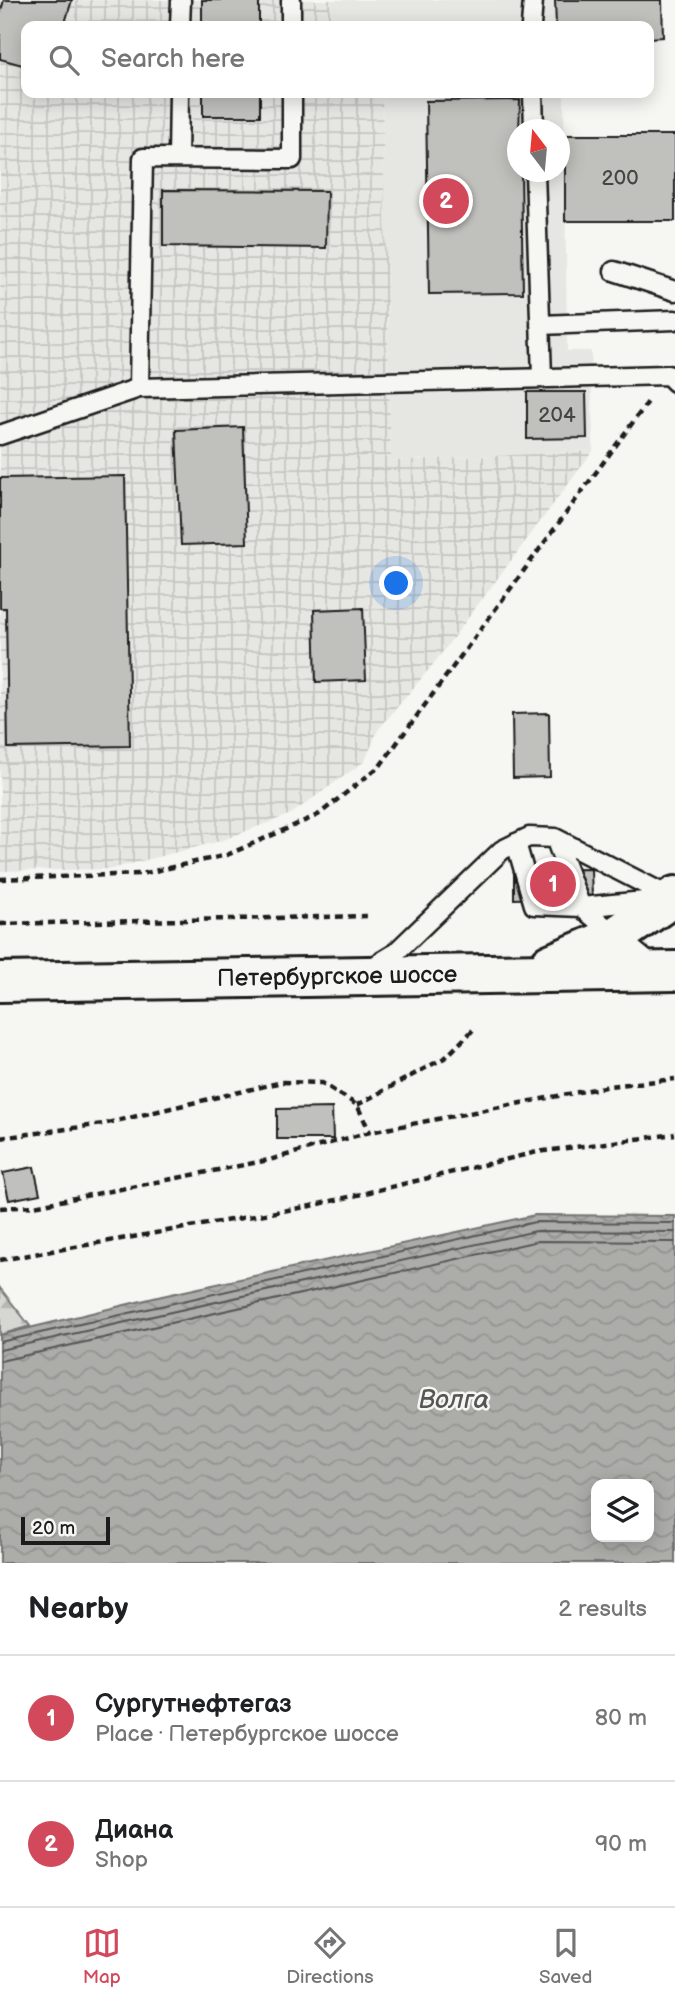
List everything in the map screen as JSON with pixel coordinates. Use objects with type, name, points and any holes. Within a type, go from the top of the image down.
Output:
[{"type":"main road","points":[[525,972],[571,957],[616,936],[673,897]]},
{"type":"main road","name":"Петербургское шоссе","points":[[0,982],[525,972],[669,980]]},
{"type":"main road","name":"Петербургское шоссе","points":[[0,1008],[669,980]]},
{"type":"lane","points":[[180,21],[181,0]]},
{"type":"lane","points":[[291,0],[291,21]]},
{"type":"lane","points":[[531,21],[530,4],[533,0]]},
{"type":"lane","points":[[178,158],[179,98]]},
{"type":"lane","points":[[139,388],[143,158],[292,159],[292,98]]},
{"type":"lane","points":[[533,98],[534,119]]},
{"type":"lane","points":[[535,182],[542,377]]},
{"type":"lane","points":[[614,271],[675,291]]},
{"type":"lane","points":[[540,325],[675,320]]},
{"type":"lane","points":[[0,435],[139,388],[542,377],[671,379]]},
{"type":"lane","points":[[358,976],[394,954],[502,850],[528,837],[555,838],[673,897]]},
{"type":"lane","points":[[555,838],[581,907],[669,980]]},
{"type":"lane","points":[[516,843],[534,905],[581,907],[673,897]]},
{"type":"path","points":[[0,879],[141,874],[228,855],[318,815],[380,766],[671,379]]},
{"type":"path","points":[[0,924],[368,916]]},
{"type":"path","points":[[357,1105],[446,1057],[475,1028]]},
{"type":"path","points":[[0,1208],[34,1206],[269,1160],[370,1132],[610,1086],[675,1079]]},
{"type":"path","points":[[0,1138],[103,1124],[282,1082],[322,1083],[357,1105],[370,1132]]},
{"type":"path","points":[[0,1260],[311,1206],[537,1152],[675,1134]]},
{"type":"shaded area","points":[[0,0],[330,0],[331,21],[21,21],[21,98],[382,98],[391,461],[593,451],[435,662],[378,730],[365,761],[291,814],[220,841],[111,869],[0,871]]},
{"type":"shaded area","points":[[330,0],[662,0],[663,37],[654,38],[654,21],[331,21]]},
{"type":"shaded area","points":[[382,98],[564,98],[564,119],[507,119],[507,182],[565,182],[567,351],[591,351],[593,451],[391,461]]},
{"type":"green space","points":[[0,1288],[30,1326],[0,1335]]},
{"type":"water","name":"Волга","points":[[535,1215],[675,1216],[675,1563],[0,1563],[0,1335],[162,1296]]},
{"type":"building","points":[[4,0],[72,0],[66,21],[21,21],[21,65],[0,59],[0,14]]},
{"type":"building","points":[[202,0],[259,0],[259,21],[202,21]]},
{"type":"building","points":[[555,0],[662,0],[663,37],[654,38],[654,21],[556,21]]},
{"type":"building","points":[[203,98],[260,98],[260,116],[203,116]]},
{"type":"building","points":[[520,100],[519,119],[507,119],[507,182],[521,182],[523,293],[429,294],[426,101]]},
{"type":"building","points":[[570,135],[675,135],[675,221],[565,221],[565,182],[570,182]]},
{"type":"building","points":[[163,190],[327,191],[326,248],[163,246]]},
{"type":"building","points":[[527,392],[586,392],[587,438],[527,439]]},
{"type":"building","points":[[243,427],[247,543],[181,545],[176,430]]},
{"type":"building","points":[[125,476],[130,746],[8,748],[6,608],[0,608],[0,478]]},
{"type":"building","points":[[363,608],[366,680],[316,682],[314,610]]},
{"type":"building","points":[[549,713],[550,777],[513,778],[512,714]]},
{"type":"building","points":[[591,869],[592,897],[514,899],[514,870]]},
{"type":"building","points":[[332,1108],[333,1139],[277,1139],[277,1109]]},
{"type":"building","points":[[34,1167],[40,1194],[9,1200],[3,1173]]},
{"type":"place","name":"Диана","points":[[446,201]]},
{"type":"place","name":"Сургутнефтегаз","points":[[553,884]]}]
